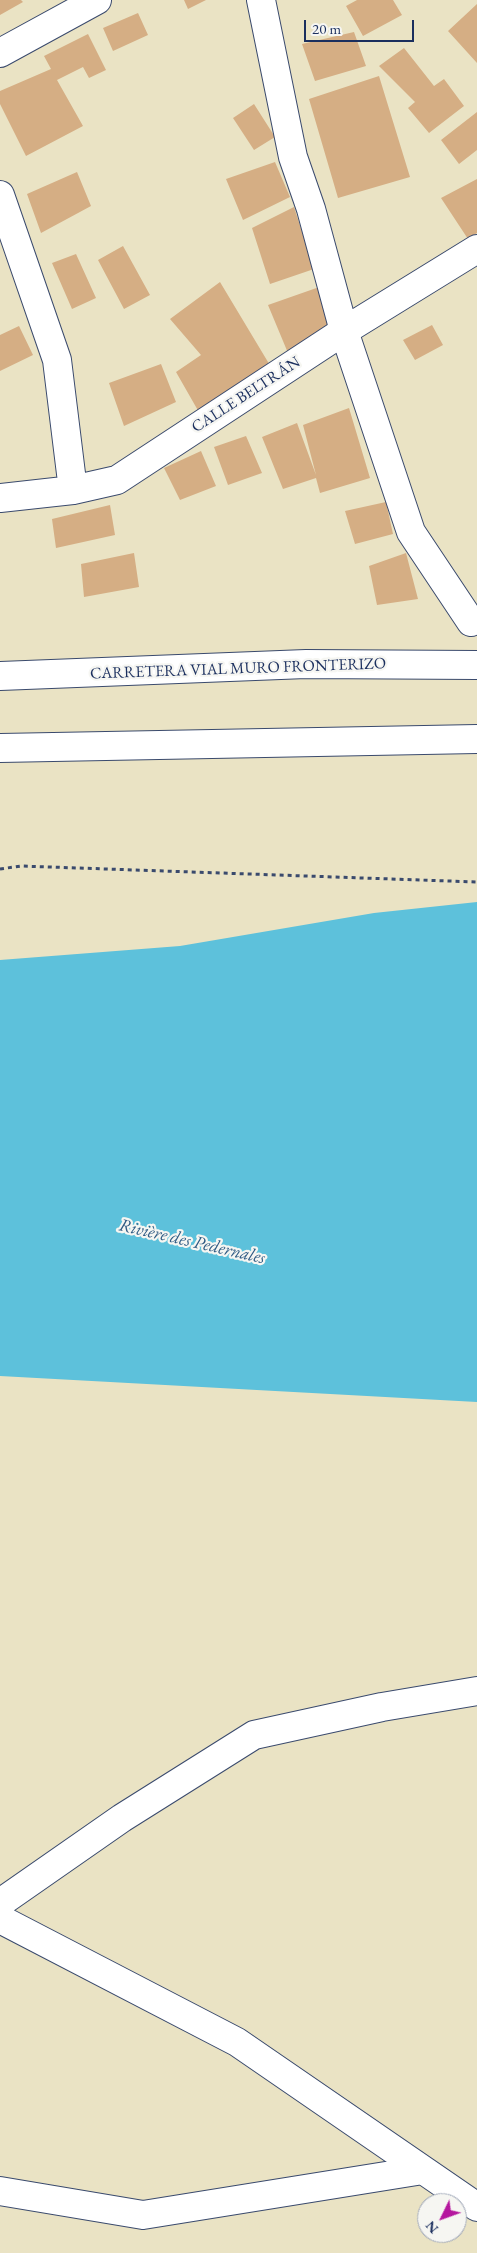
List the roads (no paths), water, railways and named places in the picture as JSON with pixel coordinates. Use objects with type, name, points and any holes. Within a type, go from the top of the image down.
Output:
[{"type":"street","points":[[0,53],[96,0]]},
{"type":"street","points":[[261,0],[293,158],[311,208],[344,331],[411,532],[470,622]]},
{"type":"street","points":[[0,195],[57,360],[73,490]]},
{"type":"street","name":"CALLE BELTRÁN","points":[[0,498],[73,490],[117,480],[344,331],[477,249]]},
{"type":"street","name":"CARRETERA VIAL MURO FRONTERIZO","points":[[0,676],[306,664],[477,665]]},
{"type":"street","points":[[0,748],[477,739]]},
{"type":"street","points":[[0,1904],[122,1818],[254,1735],[382,1707],[477,1691]]},
{"type":"street","points":[[0,1919],[238,2042],[477,2207]]},
{"type":"street","points":[[0,2191],[143,2215],[423,2170]]},
{"type":"water","name":"Rivière des Pedernales","points":[[477,902],[477,1402],[0,1376],[0,960],[180,946],[374,913]]}]
